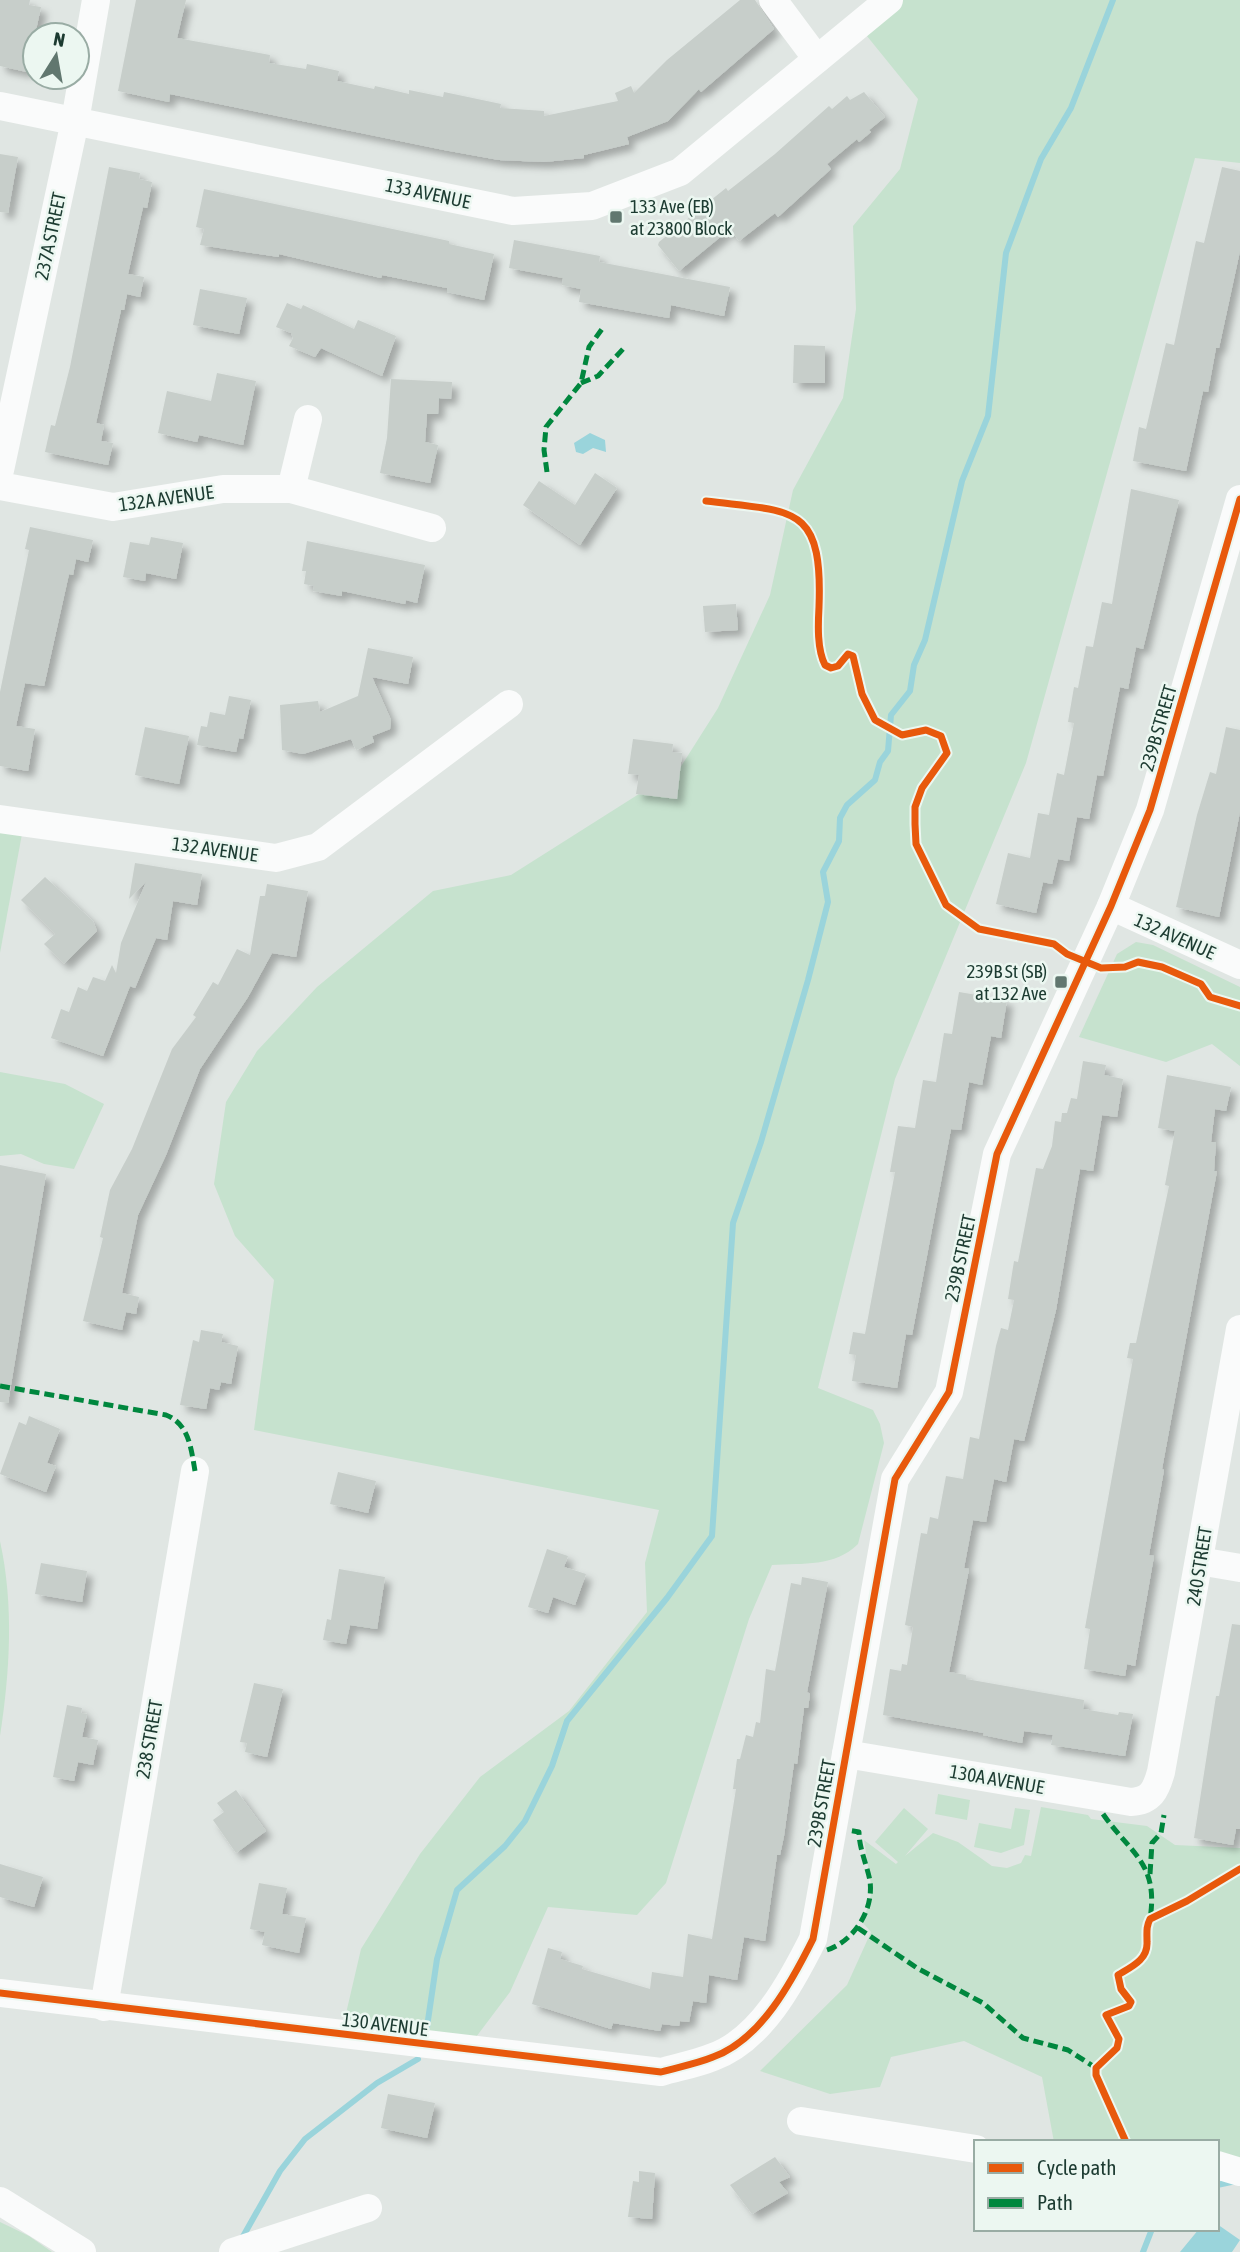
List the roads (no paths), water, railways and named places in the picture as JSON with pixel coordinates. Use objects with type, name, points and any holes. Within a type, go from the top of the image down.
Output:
[{"type":"street","name":"237A STREET","points":[[0,470],[75,121],[96,0]]},
{"type":"street","points":[[773,0],[817,59]]},
{"type":"street","name":"133 AVENUE","points":[[0,106],[513,211],[592,206],[680,172],[889,0]]},
{"type":"street","points":[[291,489],[308,419]]},
{"type":"street","name":"132A AVENUE","points":[[0,486],[113,507],[223,489],[291,489],[432,528]]},
{"type":"street","name":"239B STREET","points":[[755,2028],[787,1991],[813,1939],[895,1479],[949,1392],[998,1154],[1111,906],[1150,810],[1240,499]]},
{"type":"street","name":"132 AVENUE","points":[[0,819],[276,858],[318,847],[509,704]]},
{"type":"street","name":"132 AVENUE","points":[[1111,906],[1240,965]]},
{"type":"street","name":"240 STREET","points":[[1148,1798],[1158,1786],[1161,1772],[1240,1329]]},
{"type":"street","name":"238 STREET","points":[[104,2007],[195,1471]]},
{"type":"street","points":[[1199,1561],[1240,1568]]},
{"type":"street","name":"130A AVENUE","points":[[846,1754],[1116,1800],[1140,1801],[1148,1798]]},
{"type":"street","name":"130 AVENUE","points":[[0,1993],[660,2072],[716,2057],[755,2028]]},
{"type":"street","points":[[801,2121],[974,2149]]},
{"type":"street","points":[[0,2201],[82,2252]]},
{"type":"street","points":[[233,2252],[368,2208]]},
{"type":"water","points":[[590,433],[605,440],[606,452],[593,448],[583,454],[576,452],[574,443]]},
{"type":"water","points":[[1219,2225],[1240,2240],[1232,2252],[1180,2252],[1197,2231],[1219,2231]]},
{"type":"waterway","points":[[427,2027],[437,1959],[457,1890],[505,1846],[525,1821],[552,1766],[567,1721],[667,1598],[712,1536],[733,1223],[761,1142],[808,980],[828,902],[823,872],[839,841],[840,818],[847,805],[875,780],[880,762],[888,751],[891,715],[910,691],[914,665],[925,640],[962,481],[988,416],[1006,253],[1041,159],[1071,108],[1113,0]]},
{"type":"waterway","points":[[241,2240],[280,2171],[305,2139],[377,2083],[418,2059]]},
{"type":"waterway","points":[[1219,2185],[1236,2181]]},
{"type":"waterway","points":[[1143,2252],[1151,2231]]},
{"type":"place","name":"133 Ave (EB) at 23800 Block","points":[[616,217]]},
{"type":"place","name":"239B St (SB) at 132 Ave","points":[[1061,982]]}]
